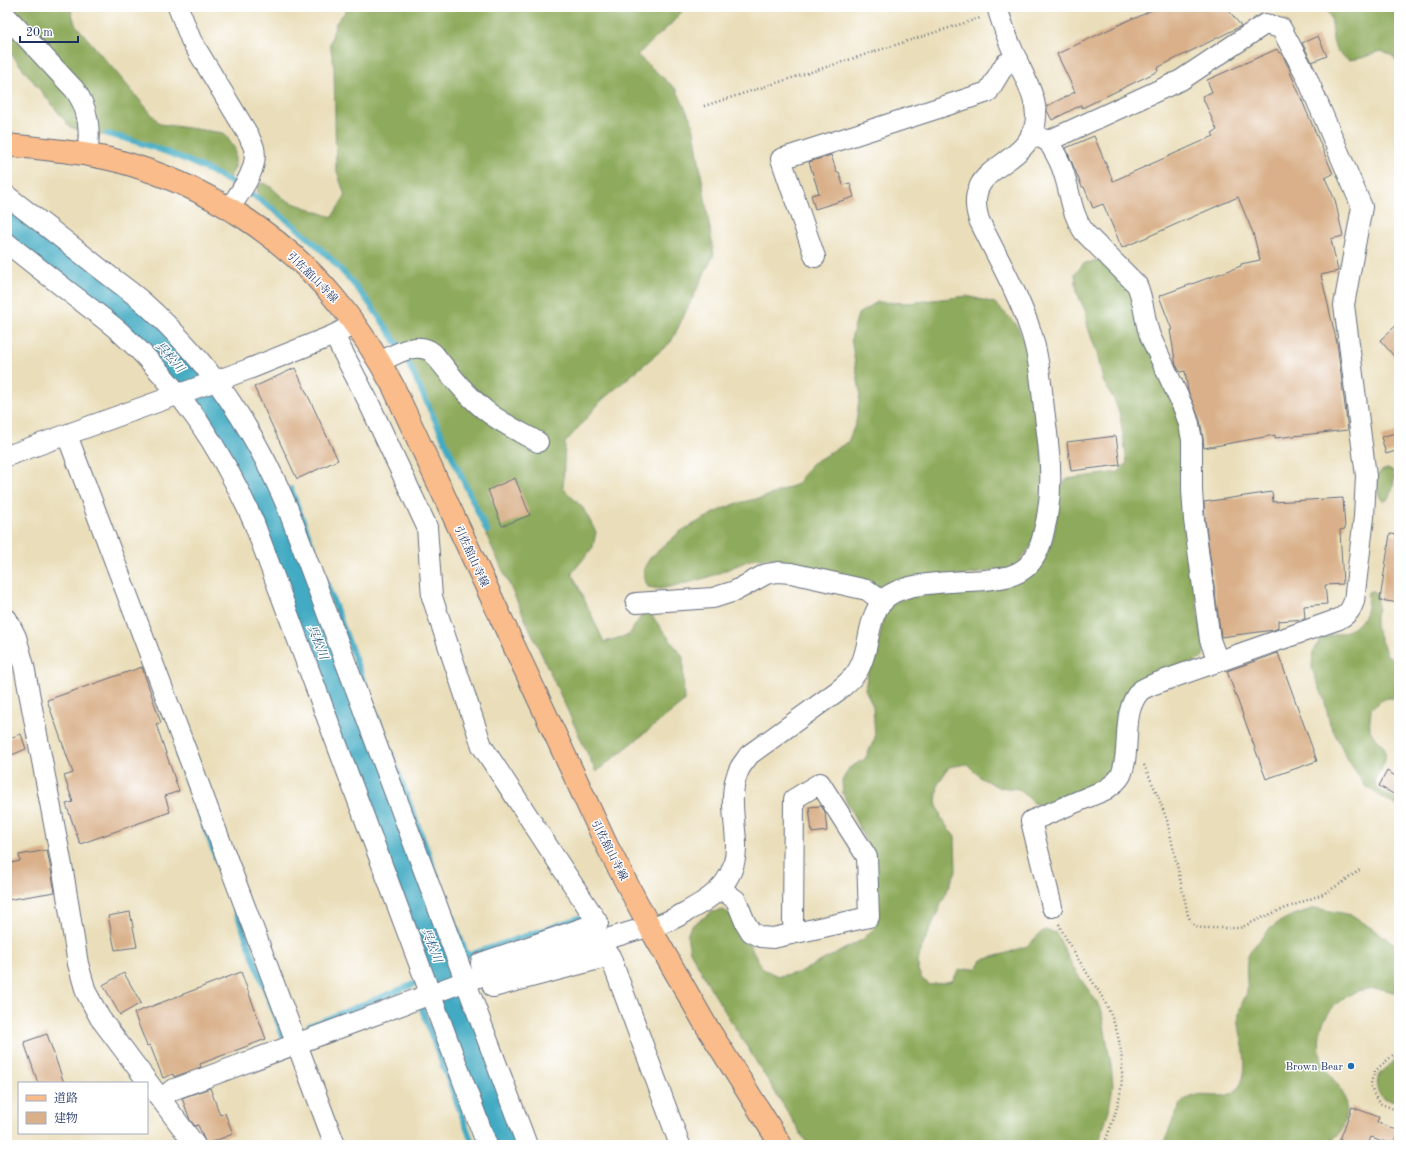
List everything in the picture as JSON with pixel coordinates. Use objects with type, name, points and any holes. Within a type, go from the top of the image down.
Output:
[{"type":"main road","name":"引佐舘山寺線","points":[[7,145],[87,155],[117,161],[168,178],[203,194],[229,209],[279,244],[324,286],[354,322],[380,362],[393,386],[585,801],[650,927],[704,1022],[781,1145]]},
{"type":"street","points":[[178,7],[191,40],[249,136],[254,149],[254,162],[249,175],[229,209]]},
{"type":"street","points":[[998,10],[1032,95],[1036,110],[1035,125],[1039,137],[1057,157],[1064,173],[1072,207],[1079,224],[1084,232],[1137,285],[1141,294],[1146,326],[1184,409],[1192,440],[1193,505],[1210,640],[1218,661]]},
{"type":"street","points":[[7,17],[81,97],[88,118],[89,139],[87,155]]},
{"type":"street","points":[[161,1099],[172,1090],[471,980],[665,923],[705,902],[721,889],[729,877],[735,861],[736,844],[733,805],[734,787],[739,770],[749,755],[839,690],[852,678],[861,665],[868,646],[871,627],[877,610],[887,597],[901,589],[917,585],[1012,576],[1024,569],[1034,559],[1040,546],[1049,510],[1051,480],[1049,449],[1037,357],[1024,312],[979,220],[975,208],[975,196],[979,185],[986,176],[1019,152],[1029,140],[1181,80],[1265,24],[1281,28],[1305,73],[1362,207],[1344,305],[1366,476],[1364,517],[1352,609],[1347,615],[1339,619],[1218,661],[1141,690],[1133,701],[1129,715],[1124,759],[1120,775],[1114,784],[1105,790],[1031,821],[1052,907]]},
{"type":"street","points":[[815,257],[781,159],[988,92],[1005,64],[1017,59]]},
{"type":"street","points":[[7,196],[142,302],[179,338],[238,412],[257,443],[274,476],[288,509],[471,980],[527,1145]]},
{"type":"street","points":[[7,243],[118,330],[147,358],[182,393],[225,461],[254,523],[433,994],[487,1145]]},
{"type":"street","points":[[7,456],[213,382],[334,335],[354,322]]},
{"type":"street","points":[[334,335],[367,399],[427,528],[432,597],[482,746],[598,924],[481,963],[471,980]]},
{"type":"street","points":[[380,362],[414,348],[421,346],[428,348],[462,388],[479,405],[498,419],[538,442]]},
{"type":"street","points":[[67,435],[335,1145]]},
{"type":"street","points":[[636,603],[713,598],[735,591],[766,574],[778,572],[791,573],[867,590],[883,602]]},
{"type":"street","points":[[7,619],[16,638],[14,653],[63,871],[81,978],[86,992],[100,1018],[194,1145]]},
{"type":"street","points":[[721,889],[736,900],[751,932],[761,938],[773,938],[869,917],[868,857],[820,783],[794,799],[793,922],[795,933]]},
{"type":"street","points":[[471,980],[488,988],[610,956],[680,1145]]},
{"type":"path","points":[[704,106],[998,10]]},
{"type":"path","points":[[1124,759],[1143,762],[1158,796],[1168,826],[1188,915],[1191,922],[1196,927],[1234,929],[1246,926],[1268,915],[1323,894],[1342,883],[1361,869]]},
{"type":"path","points":[[1052,907],[1062,930],[1111,1014],[1122,1050],[1122,1088],[1104,1145]]},
{"type":"path","points":[[1399,1050],[1375,1071],[1371,1082],[1373,1093],[1379,1103],[1399,1111]]},
{"type":"green space","points":[[7,7],[70,7],[75,24],[160,124],[224,133],[235,149],[235,167],[227,183],[189,163],[149,147],[70,127],[7,49]]},
{"type":"green space","points":[[349,7],[686,7],[671,24],[637,55],[676,89],[693,124],[714,254],[671,342],[602,400],[565,443],[563,488],[583,508],[596,532],[593,547],[572,573],[604,642],[629,635],[646,608],[683,657],[684,702],[596,772],[422,396],[401,354],[381,321],[337,266],[312,242],[267,208],[259,198],[257,189],[258,185],[264,183],[270,186],[285,200],[332,217],[345,196],[336,168],[334,68],[330,43],[336,23]]},
{"type":"green space","points":[[1323,7],[1399,7],[1399,66],[1393,56],[1381,51],[1362,58],[1349,60],[1341,55],[1333,42],[1331,18]]},
{"type":"green space","points":[[1099,261],[1116,272],[1128,284],[1173,396],[1184,442],[1185,480],[1182,487],[1181,498],[1204,651],[1203,658],[1145,682],[1123,752],[1107,780],[1050,807],[1035,804],[1019,789],[998,787],[981,778],[967,764],[949,767],[938,784],[936,802],[942,820],[955,837],[956,871],[919,954],[918,970],[922,979],[930,985],[952,981],[959,970],[977,968],[982,960],[1027,946],[1044,930],[1056,933],[1075,971],[1097,1002],[1102,1014],[1113,1085],[1109,1110],[1098,1145],[808,1145],[711,989],[690,951],[687,936],[691,926],[712,912],[723,910],[734,916],[763,969],[778,976],[798,973],[862,940],[874,928],[879,911],[874,859],[843,794],[842,781],[849,768],[865,759],[875,738],[873,706],[865,689],[868,672],[876,655],[884,616],[889,606],[897,601],[911,597],[1007,585],[1045,558],[1053,539],[1057,515],[1058,491],[1067,479],[1119,472],[1127,463],[1120,415],[1114,399],[1103,381],[1097,353],[1088,328],[1085,310],[1077,293],[1075,274],[1084,263]]},
{"type":"green space","points":[[967,296],[995,303],[1016,324],[1027,347],[1044,466],[1039,534],[1016,567],[885,588],[857,586],[781,565],[770,558],[755,558],[709,577],[687,583],[660,589],[648,587],[644,578],[644,568],[650,558],[681,531],[722,509],[738,503],[765,497],[797,484],[811,464],[848,442],[856,422],[860,392],[851,339],[858,314],[877,302],[908,303]]},
{"type":"green space","points":[[1388,469],[1393,472],[1394,483],[1388,499],[1384,501],[1381,499],[1377,490],[1376,481],[1379,473]]},
{"type":"green space","points":[[1372,591],[1377,593],[1378,609],[1375,617],[1375,626],[1387,655],[1399,662],[1399,700],[1395,698],[1387,698],[1380,701],[1371,709],[1370,729],[1373,736],[1385,748],[1386,753],[1384,762],[1375,779],[1376,788],[1399,801],[1399,808],[1365,786],[1347,758],[1330,724],[1324,699],[1312,669],[1313,652],[1321,638],[1341,633],[1359,623],[1366,611],[1368,592]]},
{"type":"green space","points":[[1315,908],[1352,915],[1399,947],[1399,995],[1384,990],[1370,989],[1355,992],[1343,999],[1332,1009],[1324,1021],[1320,1035],[1321,1058],[1328,1073],[1342,1091],[1345,1101],[1345,1120],[1339,1134],[1333,1140],[1320,1145],[1165,1145],[1173,1120],[1179,1107],[1186,1099],[1201,1095],[1224,1096],[1231,1094],[1237,1089],[1242,1081],[1245,1059],[1239,1017],[1247,992],[1246,968],[1249,953],[1265,934],[1277,923],[1291,916]]},
{"type":"green space","points":[[1399,1058],[1399,1100],[1388,1099],[1380,1094],[1377,1086],[1378,1081],[1383,1071]]},
{"type":"building","points":[[1158,7],[1226,7],[1241,26],[1157,68],[1158,71],[1082,108],[1081,105],[1052,120],[1047,111],[1047,106],[1075,92],[1057,54]]},
{"type":"building","points":[[1318,36],[1327,56],[1312,62],[1302,43]]},
{"type":"building","points":[[1277,49],[1279,53],[1281,52],[1291,72],[1333,174],[1325,178],[1335,200],[1343,236],[1331,239],[1338,271],[1321,275],[1337,343],[1348,430],[1275,438],[1275,435],[1204,448],[1200,420],[1188,391],[1185,371],[1180,372],[1176,365],[1170,330],[1172,330],[1159,296],[1241,266],[1241,264],[1260,260],[1253,233],[1238,197],[1122,248],[1103,204],[1093,208],[1084,187],[1082,187],[1066,148],[1094,136],[1113,181],[1214,136],[1212,133],[1217,130],[1202,96],[1212,92],[1207,80]]},
{"type":"building","points":[[831,155],[843,185],[850,183],[854,197],[815,209],[811,195],[819,193],[809,162]]},
{"type":"building","points":[[1399,323],[1399,362],[1380,340]]},
{"type":"building","points":[[295,368],[338,460],[297,479],[254,387]]},
{"type":"building","points":[[1399,432],[1399,450],[1386,454],[1381,437]]},
{"type":"building","points":[[1116,436],[1120,465],[1071,471],[1067,442]]},
{"type":"building","points":[[515,478],[530,515],[502,526],[488,490]]},
{"type":"building","points":[[1272,492],[1273,502],[1343,498],[1345,529],[1340,530],[1343,584],[1325,585],[1327,604],[1304,606],[1305,619],[1278,621],[1278,628],[1274,630],[1221,637],[1204,502]]},
{"type":"building","points":[[1390,534],[1399,535],[1399,603],[1380,600]]},
{"type":"building","points":[[1278,653],[1317,761],[1266,779],[1227,671]]},
{"type":"building","points":[[142,667],[161,723],[156,724],[179,791],[165,796],[170,812],[80,844],[66,804],[73,802],[64,776],[73,773],[47,700]]},
{"type":"building","points":[[21,734],[26,749],[7,757],[7,739]]},
{"type":"building","points":[[1387,771],[1399,778],[1399,797],[1379,786]]},
{"type":"building","points":[[821,806],[825,812],[827,831],[812,833],[809,807]]},
{"type":"building","points":[[47,850],[55,892],[7,900],[7,864],[20,861],[19,855]]},
{"type":"building","points":[[130,912],[137,947],[115,950],[108,916]]},
{"type":"building","points":[[241,972],[266,1039],[200,1064],[201,1067],[174,1077],[173,1074],[163,1078],[150,1045],[147,1046],[134,1013]]},
{"type":"building","points":[[124,973],[141,1003],[120,1015],[103,985]]},
{"type":"building","points":[[47,1034],[64,1082],[38,1082],[24,1042]]},
{"type":"building","points":[[210,1088],[220,1115],[225,1113],[233,1134],[206,1144],[198,1125],[195,1126],[190,1120],[182,1098]]},
{"type":"building","points":[[1352,1107],[1379,1117],[1377,1122],[1399,1131],[1394,1145],[1371,1137],[1368,1145],[1338,1145]]},
{"type":"waterway","points":[[107,134],[172,154],[203,167],[233,183]]},
{"type":"waterway","points":[[250,193],[294,225],[333,261],[367,300],[398,345]]},
{"type":"waterway","name":"呉松川","points":[[7,220],[97,290],[147,332],[174,359],[191,379],[207,400],[236,444],[271,516],[507,1145]]},
{"type":"waterway","points":[[406,358],[487,531]]},
{"type":"waterway","points":[[291,489],[467,956]]},
{"type":"waterway","points":[[178,756],[283,1036],[284,1035]]},
{"type":"waterway","points":[[466,956],[579,918]]},
{"type":"waterway","points":[[440,966],[452,961]]},
{"type":"waterway","points":[[430,978],[442,973]]},
{"type":"waterway","points":[[309,1026],[414,984]]},
{"type":"waterway","points":[[421,1007],[473,1145]]},
{"type":"place","name":"Brown Bear","points":[[1351,1066]]}]
